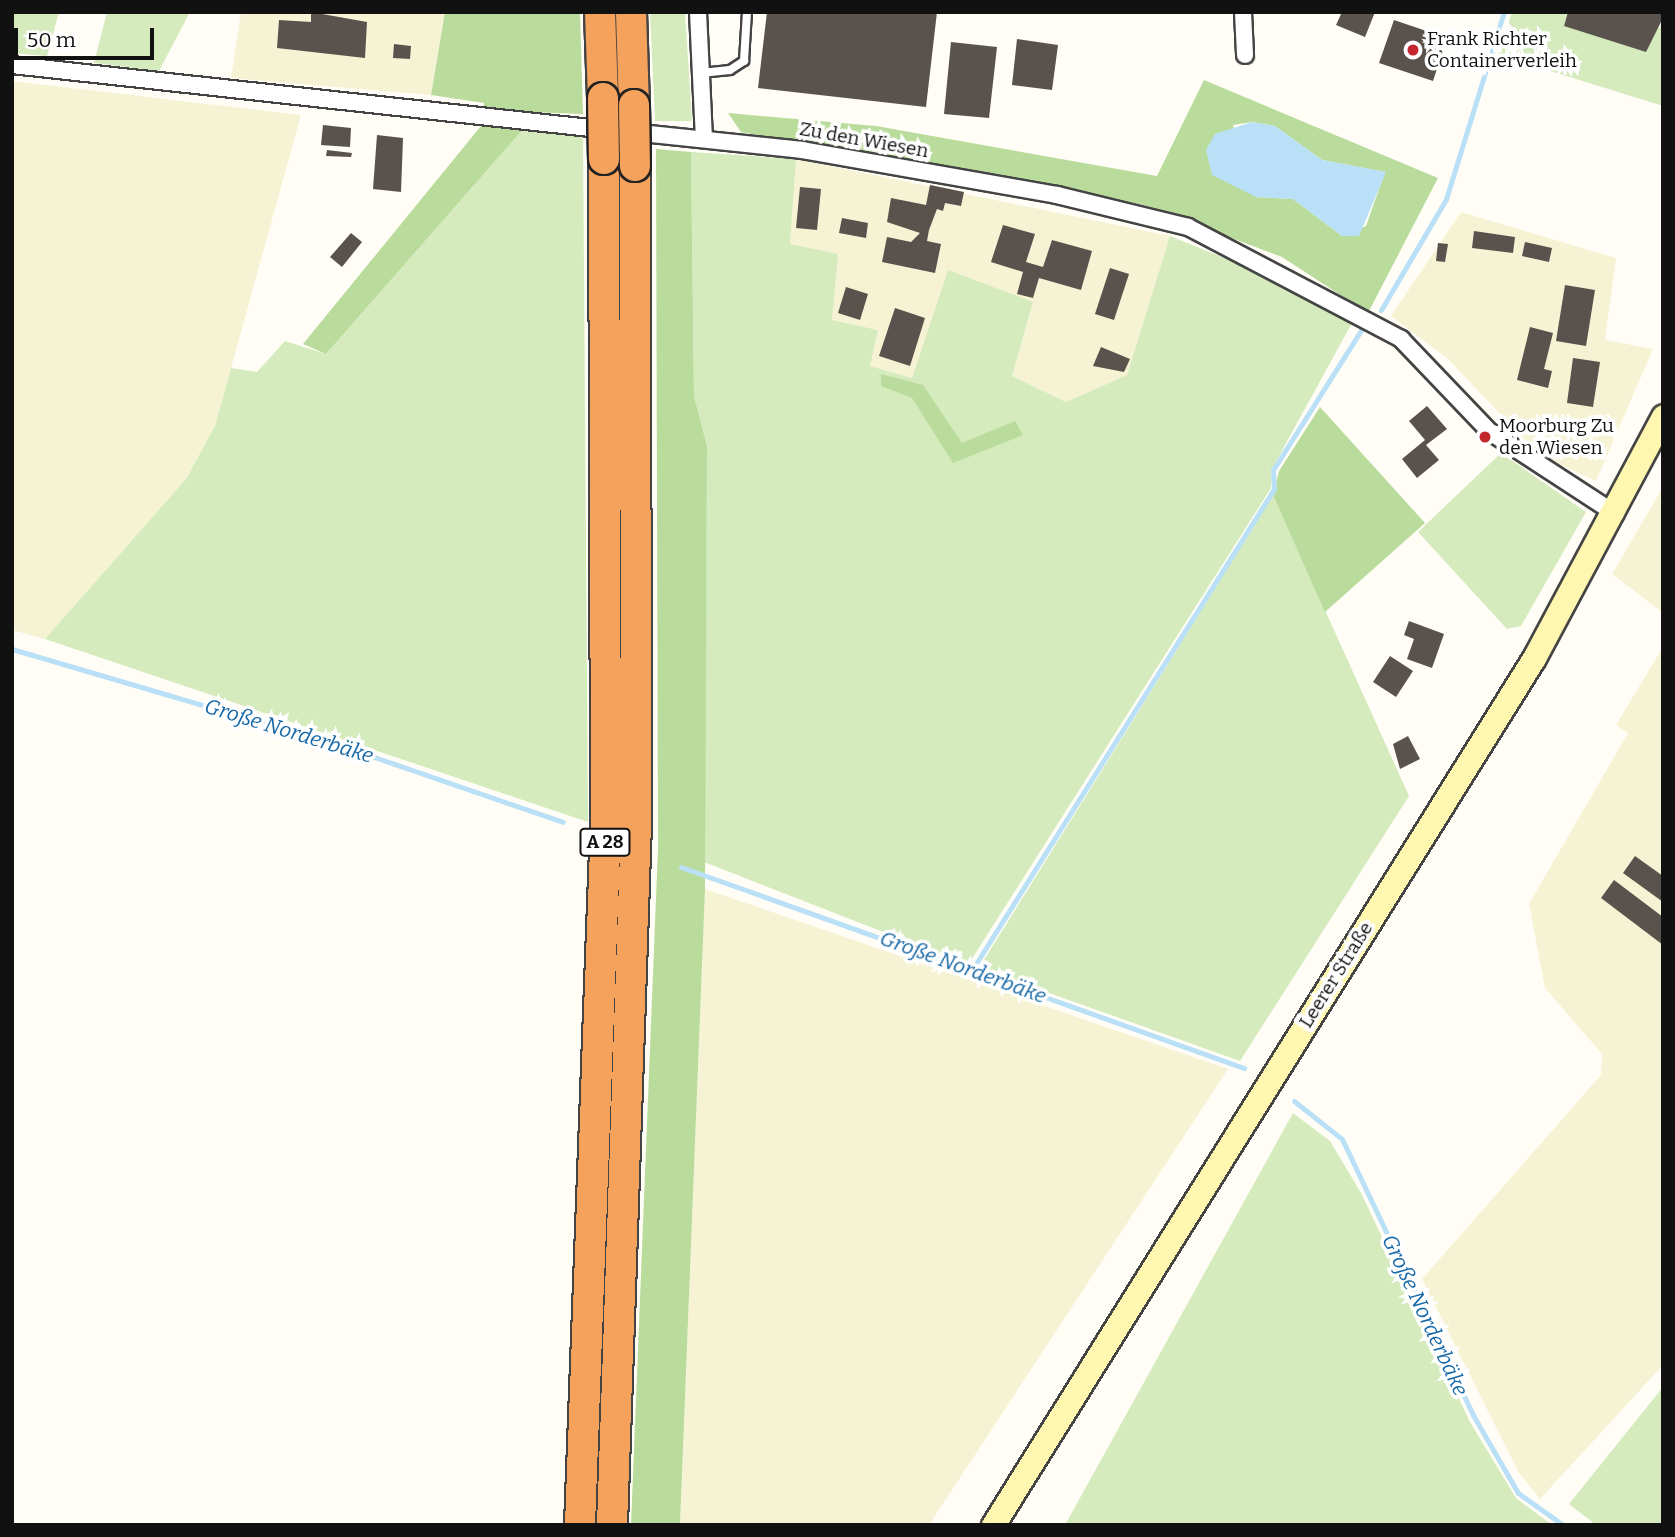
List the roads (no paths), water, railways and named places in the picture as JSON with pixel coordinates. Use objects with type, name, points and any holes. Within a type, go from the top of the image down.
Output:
[{"type":"highway","name":"A 28","points":[[580,1525],[606,821],[604,159],[600,12]]},
{"type":"highway","name":"A 28","points":[[612,1525],[636,825],[635,166],[631,12]]},
{"type":"main road","name":"Leerer Straße","points":[[993,1525],[1534,658],[1657,442],[1663,416]]},
{"type":"street","points":[[698,12],[704,139]]},
{"type":"street","points":[[1243,12],[1245,55]]},
{"type":"street","name":"Zu den Wiesen","points":[[12,65],[704,139],[1057,195],[1188,227],[1401,339],[1489,432],[1616,514]]},
{"type":"lane","points":[[701,73],[730,70],[744,61],[747,12]]},
{"type":"water","points":[[1252,122],[1275,126],[1322,160],[1386,172],[1359,236],[1342,236],[1293,199],[1256,197],[1212,175],[1206,150],[1215,134]]},
{"type":"waterway","points":[[1381,310],[1446,199],[1504,12]]},
{"type":"waterway","points":[[972,970],[1274,489],[1273,470],[1361,330]]},
{"type":"waterway","name":"Große Norderbäke","points":[[12,649],[351,749],[563,822]]},
{"type":"waterway","name":"Große Norderbäke","points":[[681,867],[1244,1068]]},
{"type":"waterway","name":"Große Norderbäke","points":[[1294,1101],[1342,1139],[1473,1415],[1518,1493],[1563,1525]]},
{"type":"place","name":"Frank Richter Containerverleih","points":[[1413,50]]},
{"type":"place","name":"Moorburg Zu den Wiesen","points":[[1485,437]]}]
